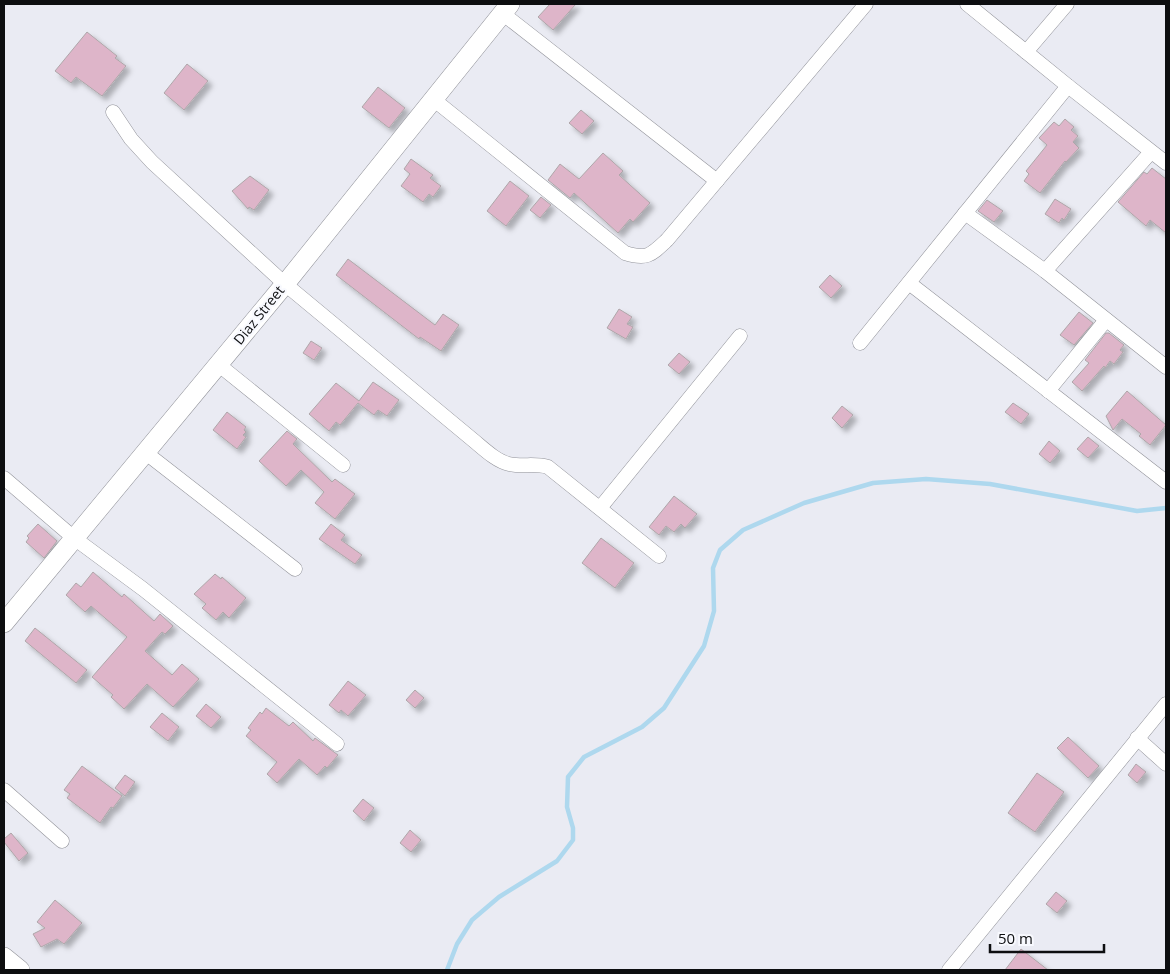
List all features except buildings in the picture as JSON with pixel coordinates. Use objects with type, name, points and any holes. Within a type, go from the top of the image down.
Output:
[{"type":"main road","name":"Diaz Street","points":[[4,623],[219,365],[506,8]]},
{"type":"main road","points":[[4,956],[20,970]]},
{"type":"street","points":[[433,99],[625,254],[638,258],[652,254],[667,240],[866,4]]},
{"type":"street","points":[[967,4],[1166,163]]},
{"type":"street","points":[[1026,52],[1067,4]]},
{"type":"street","points":[[506,8],[717,181]]},
{"type":"street","points":[[860,343],[1068,86]]},
{"type":"street","points":[[113,112],[131,139],[152,162],[285,284],[499,460],[508,464],[539,464],[548,467],[659,556]]},
{"type":"street","points":[[1045,272],[1151,152]]},
{"type":"street","points":[[966,213],[1166,367]]},
{"type":"street","points":[[909,283],[1166,482]]},
{"type":"street","points":[[1048,391],[1106,320]]},
{"type":"street","points":[[600,508],[740,336]]},
{"type":"street","points":[[219,365],[343,465]]},
{"type":"street","points":[[146,453],[295,569]]},
{"type":"street","points":[[4,478],[74,538],[143,588],[337,744]]},
{"type":"street","points":[[955,968],[1166,704]]},
{"type":"street","points":[[1137,738],[1166,764]]},
{"type":"street","points":[[4,790],[62,841]]},
{"type":"waterway","points":[[447,970],[457,944],[472,920],[499,897],[557,861],[573,840],[573,828],[567,807],[568,777],[584,757],[642,727],[664,708],[704,646],[714,611],[713,568],[720,550],[743,530],[804,503],[873,483],[926,479],[990,484],[1137,511],[1166,508]]}]
